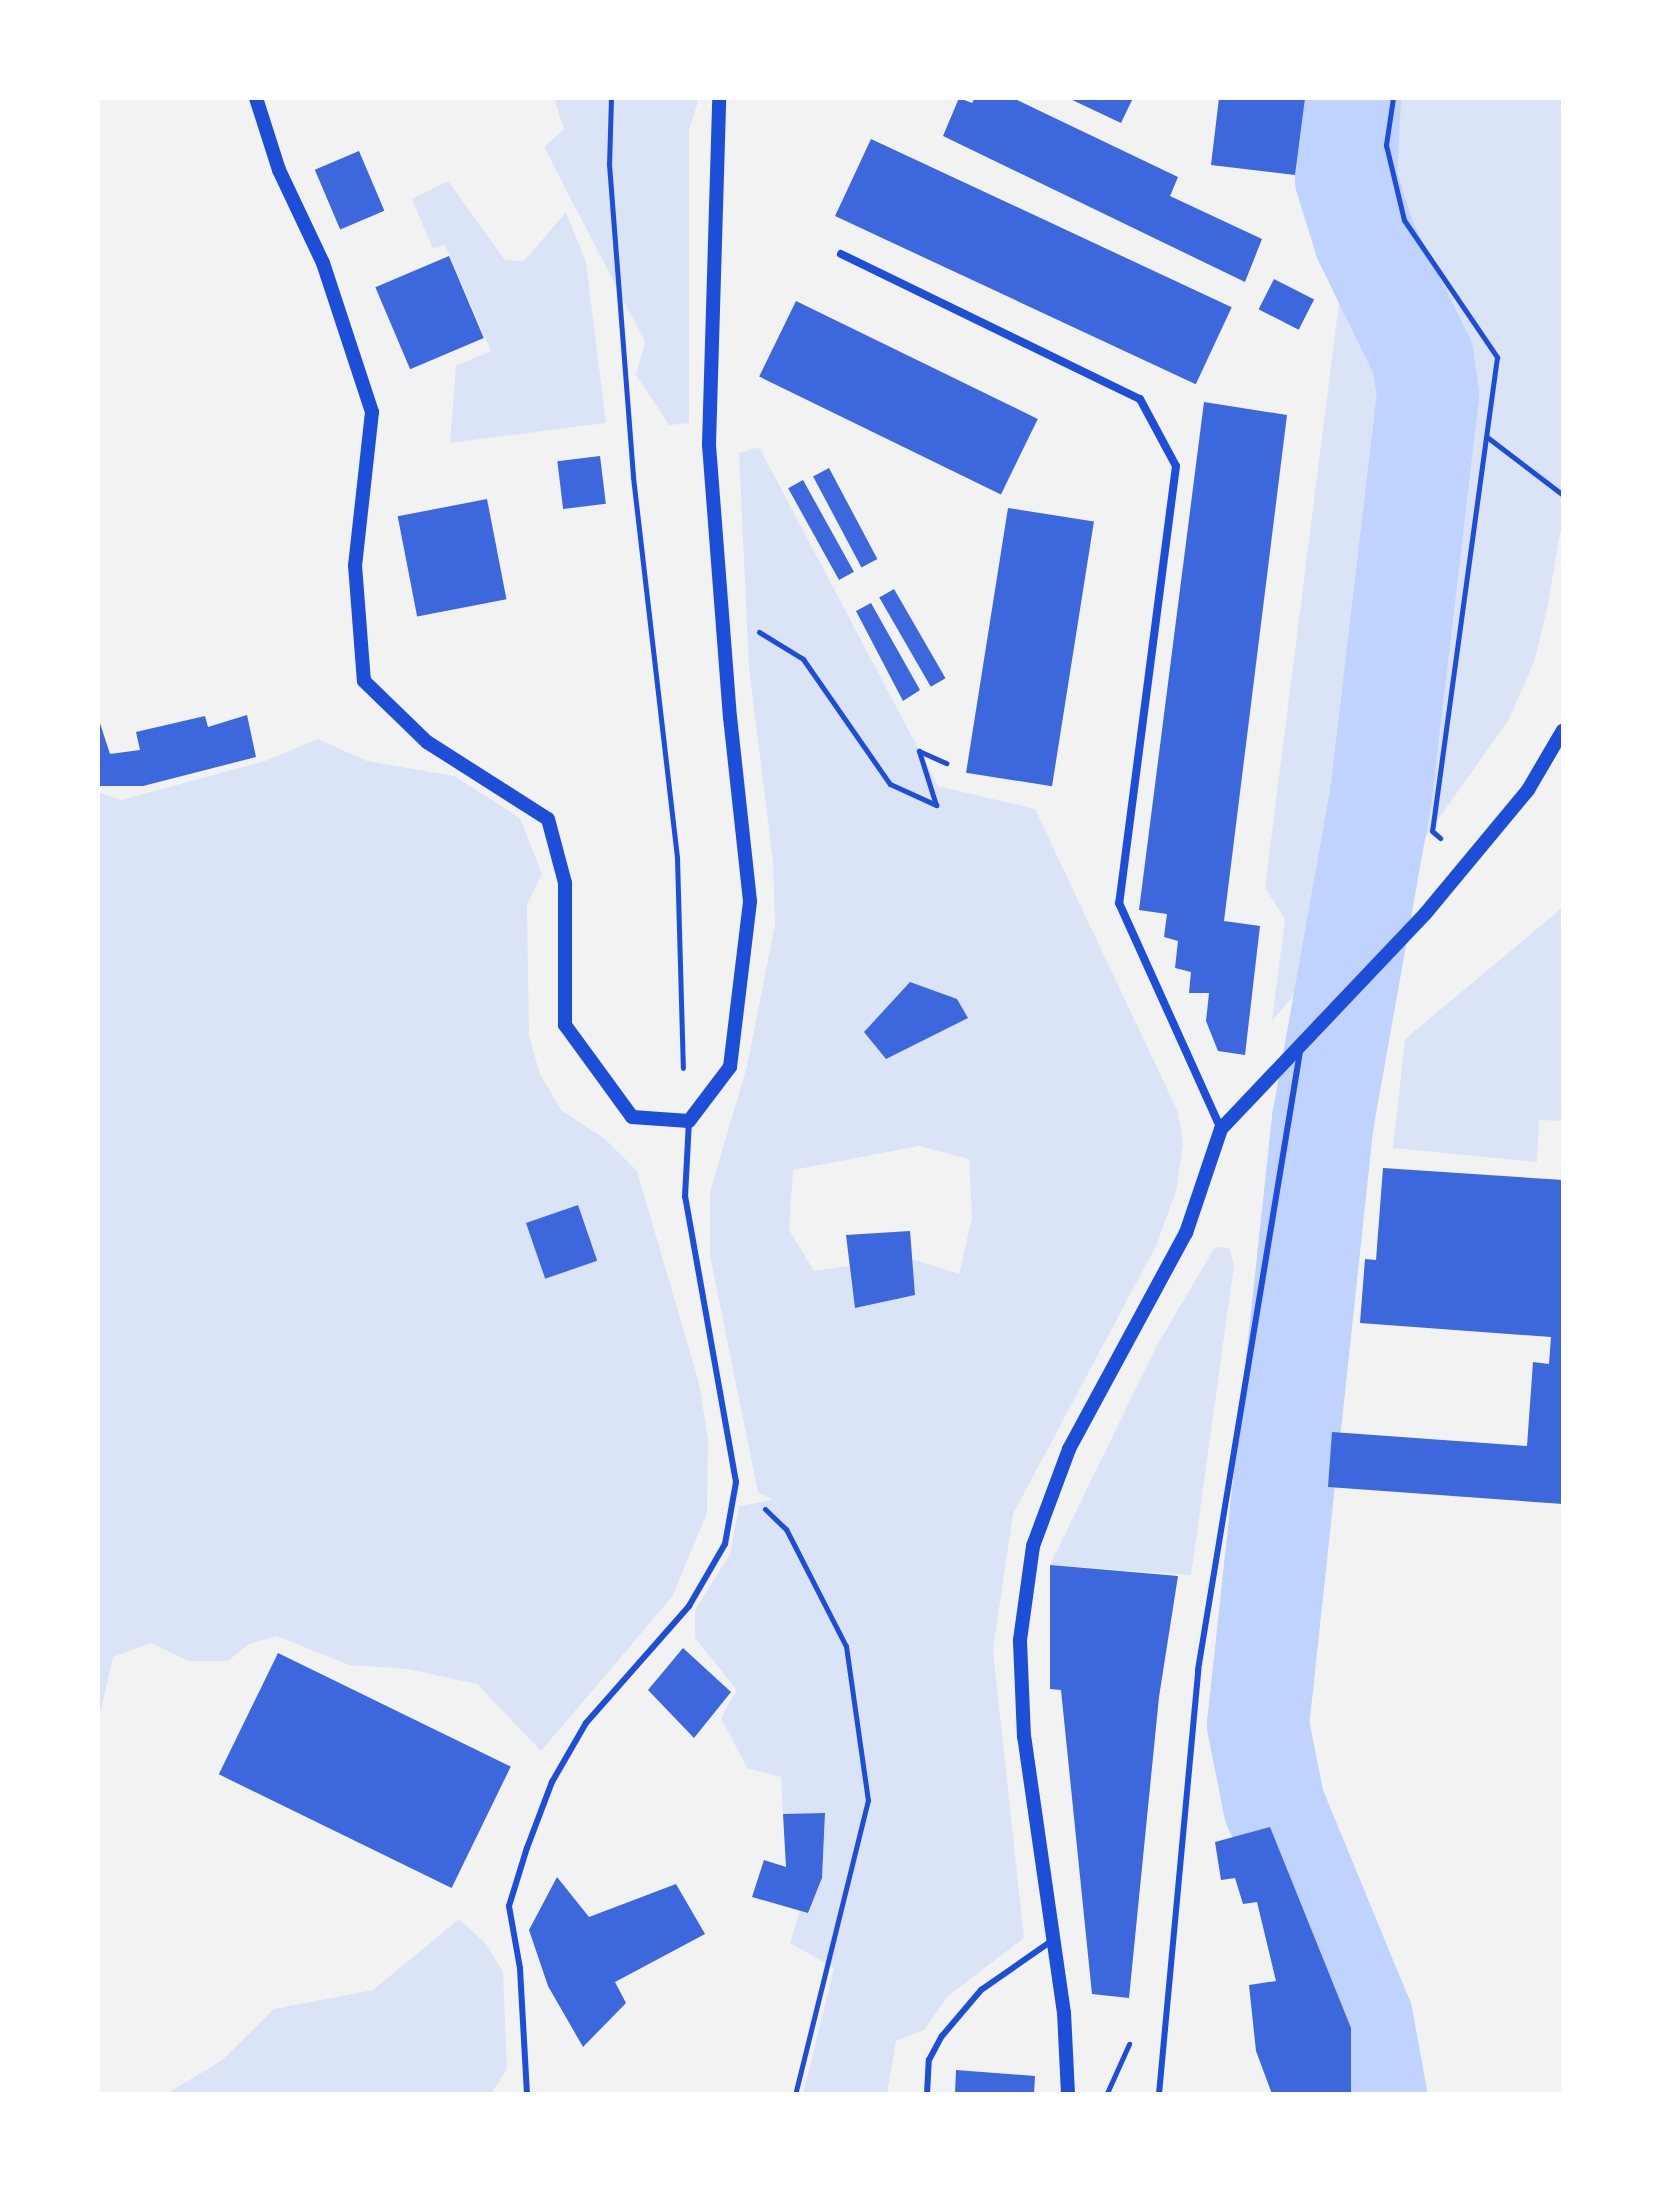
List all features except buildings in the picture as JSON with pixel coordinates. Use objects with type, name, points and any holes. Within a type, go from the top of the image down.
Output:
[{"type":"street","points":[[256,98],[279,170],[323,263],[372,412],[355,565],[364,681],[427,742],[548,819],[565,883],[565,1025],[632,1117],[689,1121],[730,1067],[750,901],[709,444],[719,98]]},
{"type":"street","points":[[841,254],[1140,399],[1176,466],[1119,903],[1221,1129]]},
{"type":"street","points":[[1068,2094],[1064,2013],[1024,1737],[1020,1640],[1033,1546],[1069,1449],[1186,1233],[1210,1174],[1221,1129],[1397,944],[1468,862],[1528,790],[1563,730]]},
{"type":"lane","points":[[1159,2094],[1198,1670],[1301,1045]]},
{"type":"lane","points":[[527,2094],[520,1968],[509,1906],[527,1848],[552,1782],[586,1723],[689,1606],[725,1544],[736,1482],[685,1197],[689,1121]]},
{"type":"lane","points":[[927,2094],[929,2060],[942,2036],[981,1990],[1053,1940]]},
{"type":"path","points":[[611,98],[609,164],[633,477],[677,858],[678,1017],[689,1121]]},
{"type":"path","points":[[1393,98],[1386,145],[1404,220],[1497,357],[1432,831],[1468,862]]},
{"type":"path","points":[[1486,436],[1563,495]]},
{"type":"path","points":[[722,613],[803,659],[890,784],[936,805],[919,751],[946,763]]},
{"type":"path","points":[[736,1482],[786,1529],[846,1646],[868,1800],[795,2094]]},
{"type":"shaded area","points":[[554,98],[699,98],[689,131],[689,423],[669,425],[636,375],[645,342],[544,147],[564,129]]},
{"type":"shaded area","points":[[1369,98],[1563,98],[1563,517],[1547,609],[1534,662],[1508,721],[1398,876],[1473,362],[1376,226],[1361,156]]},
{"type":"shaded area","points":[[448,181],[505,260],[524,261],[566,212],[586,262],[606,423],[450,443],[456,366],[491,351],[445,245],[433,249],[412,199]]},
{"type":"shaded area","points":[[1345,255],[1425,374],[1358,921],[1272,1021],[1285,919],[1265,888]]},
{"type":"shaded area","points":[[759,447],[938,786],[1035,809],[1178,1112],[1183,1144],[1176,1191],[1156,1246],[1013,1514],[993,1650],[1024,1938],[948,1996],[924,2030],[896,2041],[887,2094],[803,2094],[834,1968],[790,1943],[800,1911],[808,1913],[822,1879],[825,1813],[783,1814],[781,1777],[747,1768],[721,1718],[737,1690],[695,1638],[695,1610],[730,1554],[739,1506],[773,1500],[758,1492],[710,1256],[710,1192],[747,1066],[775,925],[773,862],[749,669],[739,453]],"holes":[[[919,1146],[969,1159],[972,1218],[959,1274],[912,1259],[915,1295],[855,1308],[849,1266],[814,1271],[789,1230],[793,1170]]]},
{"type":"shaded area","points":[[318,739],[367,761],[454,776],[520,818],[542,874],[527,905],[529,1036],[540,1074],[562,1111],[604,1138],[637,1171],[699,1383],[708,1439],[707,1513],[672,1597],[541,1751],[477,1684],[408,1669],[349,1665],[277,1636],[249,1644],[228,1661],[188,1661],[151,1643],[113,1657],[98,1723],[98,792],[121,800],[265,761]]},
{"type":"shaded area","points":[[1563,907],[1563,1121],[1539,1120],[1537,1162],[1393,1148],[1405,1039]]},
{"type":"shaded area","points":[[1215,1247],[1229,1248],[1234,1266],[1191,1575],[1050,1565],[1156,1347]]},
{"type":"shaded area","points":[[459,1919],[487,1945],[503,1972],[507,2069],[491,2094],[166,2094],[221,2061],[274,2009],[373,1990]]},
{"type":"waterway","points":[[1350,98],[1346,179],[1365,240],[1423,359],[1428,395],[1381,795],[1323,1119],[1258,1725],[1274,1805],[1362,2018],[1376,2094]]}]
